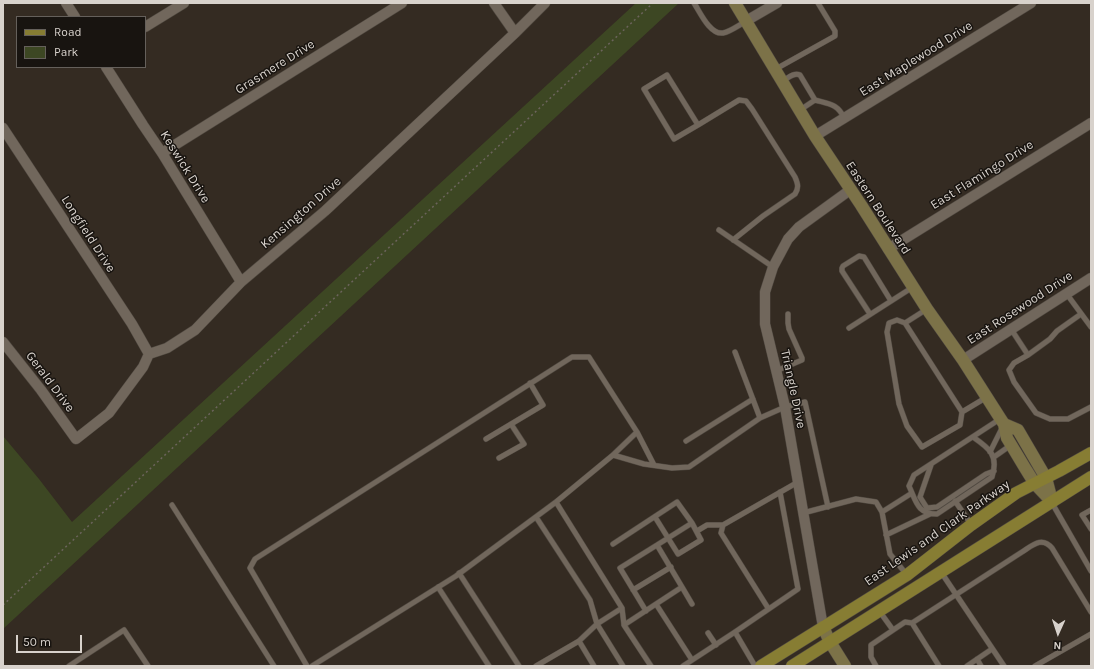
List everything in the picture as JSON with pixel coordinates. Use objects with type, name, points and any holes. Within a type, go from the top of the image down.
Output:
[{"type":"main road","name":"Eastern Boulevard","points":[[735,3],[815,136],[927,309],[963,360],[1002,421],[1011,446],[1035,484],[1052,502]]},
{"type":"main road","name":"Eastern Boulevard","points":[[1002,421],[1018,430],[1046,478],[1052,502]]},
{"type":"main road","name":"East Lewis and Clark Parkway","points":[[761,666],[907,575],[971,525],[1016,493],[1091,453]]},
{"type":"main road","points":[[792,666],[805,660],[830,642],[1091,477]]},
{"type":"main road","points":[[823,627],[830,642],[845,666]]},
{"type":"street","points":[[66,3],[74,16]]},
{"type":"street","points":[[146,26],[184,3]]},
{"type":"street","name":"Grasmere Drive","points":[[162,153],[402,3]]},
{"type":"street","points":[[494,3],[515,33]]},
{"type":"street","name":"Kensington Drive","points":[[149,354],[167,348],[195,330],[241,282],[325,210],[515,33],[545,3]]},
{"type":"street","points":[[746,21],[777,3]]},
{"type":"street","name":"East Maplewood Drive","points":[[815,136],[1031,3]]},
{"type":"street","name":"Keswick Drive","points":[[107,68],[162,153],[241,282]]},
{"type":"street","name":"East Flamingo Drive","points":[[888,249],[1091,123]]},
{"type":"street","name":"Longfield Drive","points":[[3,128],[132,324],[149,354]]},
{"type":"street","name":"Triangle Drive","points":[[823,627],[785,407],[765,324],[765,292],[773,267],[788,239],[799,227],[850,190]]},
{"type":"street","name":"East Rosewood Drive","points":[[963,360],[1091,278]]},
{"type":"street","name":"Gerald Drive","points":[[3,342],[41,390],[76,439],[109,413],[143,367],[149,354]]},
{"type":"lane","points":[[694,3],[713,30],[718,33],[724,33],[746,21]]},
{"type":"lane","points":[[774,70],[835,36],[835,31],[818,3]]},
{"type":"lane","points":[[782,82],[794,74],[800,75],[816,100],[834,105],[841,111],[844,118]]},
{"type":"lane","points":[[698,125],[667,75],[644,89],[674,139],[698,125],[739,100],[746,101],[752,108],[798,184],[798,190],[795,194],[763,216],[733,240]]},
{"type":"lane","points":[[800,111],[816,100]]},
{"type":"lane","points":[[719,230],[773,267]]},
{"type":"lane","points":[[870,314],[842,271],[843,266],[859,256],[864,257],[891,301]]},
{"type":"lane","points":[[849,328],[913,287]]},
{"type":"lane","points":[[1066,293],[1091,327]]},
{"type":"lane","points":[[905,323],[927,309]]},
{"type":"lane","points":[[776,371],[802,360],[789,329],[788,314]]},
{"type":"lane","points":[[1081,314],[1057,331],[1050,339],[1014,363],[1009,370],[1014,382],[1036,413],[1050,419],[1068,419],[1091,407]]},
{"type":"lane","points":[[897,320],[905,323],[962,412],[960,425],[922,447],[907,426],[899,404],[887,332],[889,323],[897,320]]},
{"type":"lane","points":[[1011,329],[1028,355]]},
{"type":"lane","points":[[735,352],[760,418]]},
{"type":"lane","points":[[307,666],[250,568],[255,559],[572,357],[589,357],[637,432],[654,466]]},
{"type":"lane","points":[[486,439],[543,405],[530,384]]},
{"type":"lane","points":[[962,412],[987,397]]},
{"type":"lane","points":[[686,441],[753,399]]},
{"type":"lane","points":[[612,455],[654,466],[672,468],[689,467],[760,418],[785,407],[805,402],[828,507]]},
{"type":"lane","points":[[973,437],[985,444],[994,457],[994,471],[992,477],[937,514],[930,514],[922,511],[909,486],[914,475],[973,437],[1002,421]]},
{"type":"lane","points":[[990,452],[1002,421]]},
{"type":"lane","points":[[499,458],[524,444],[511,424]]},
{"type":"lane","points":[[312,666],[438,587],[520,530],[556,502],[637,432]]},
{"type":"lane","points":[[994,457],[1011,446]]},
{"type":"lane","points":[[931,465],[920,497],[927,508],[937,507],[986,474],[994,471]]},
{"type":"lane","points":[[697,531],[707,525],[723,525],[798,482]]},
{"type":"lane","points":[[683,666],[798,589],[780,492]]},
{"type":"lane","points":[[882,512],[912,493]]},
{"type":"lane","points":[[803,513],[856,499],[876,502],[882,512],[890,554],[907,575]]},
{"type":"lane","points":[[556,502],[622,608],[624,625],[651,666]]},
{"type":"lane","points":[[613,544],[654,517],[677,502],[692,523],[701,540],[678,554],[654,517]]},
{"type":"lane","points":[[955,502],[971,525]]},
{"type":"lane","points":[[1052,502],[1091,571]]},
{"type":"lane","points":[[172,505],[274,666]]},
{"type":"lane","points":[[1091,510],[1082,515],[1091,529]]},
{"type":"lane","points":[[886,535],[930,514]]},
{"type":"lane","points":[[536,517],[590,600],[597,624],[622,666]]},
{"type":"lane","points":[[646,611],[620,568],[692,523]]},
{"type":"lane","points":[[723,525],[721,533],[768,608]]},
{"type":"lane","points":[[876,666],[871,657],[871,645],[905,622],[912,623],[1030,547],[1043,542],[1052,548],[1091,612]]},
{"type":"lane","points":[[657,545],[692,604]]},
{"type":"lane","points":[[633,590],[670,567]]},
{"type":"lane","points":[[940,572],[1004,666]]},
{"type":"lane","points":[[459,573],[520,666]]},
{"type":"lane","points":[[438,587],[489,666]]},
{"type":"lane","points":[[624,625],[682,587]]},
{"type":"lane","points":[[656,604],[692,660]]},
{"type":"lane","points":[[536,666],[579,641],[597,624],[622,608]]},
{"type":"lane","points":[[879,611],[893,630]]},
{"type":"lane","points":[[912,623],[939,666]]},
{"type":"lane","points":[[69,666],[124,630],[148,666]]},
{"type":"lane","points":[[735,632],[755,666]]},
{"type":"lane","points":[[708,633],[716,645]]},
{"type":"lane","points":[[1035,666],[1091,634]]},
{"type":"lane","points":[[579,641],[593,664],[586,666]]},
{"type":"lane","points":[[967,666],[992,649]]},
{"type":"lane","points":[[977,659],[981,666]]},
{"type":"path","points":[[3,605],[653,3]]},
{"type":"green space","points":[[636,3],[679,3],[3,629],[3,436],[72,522]]}]
